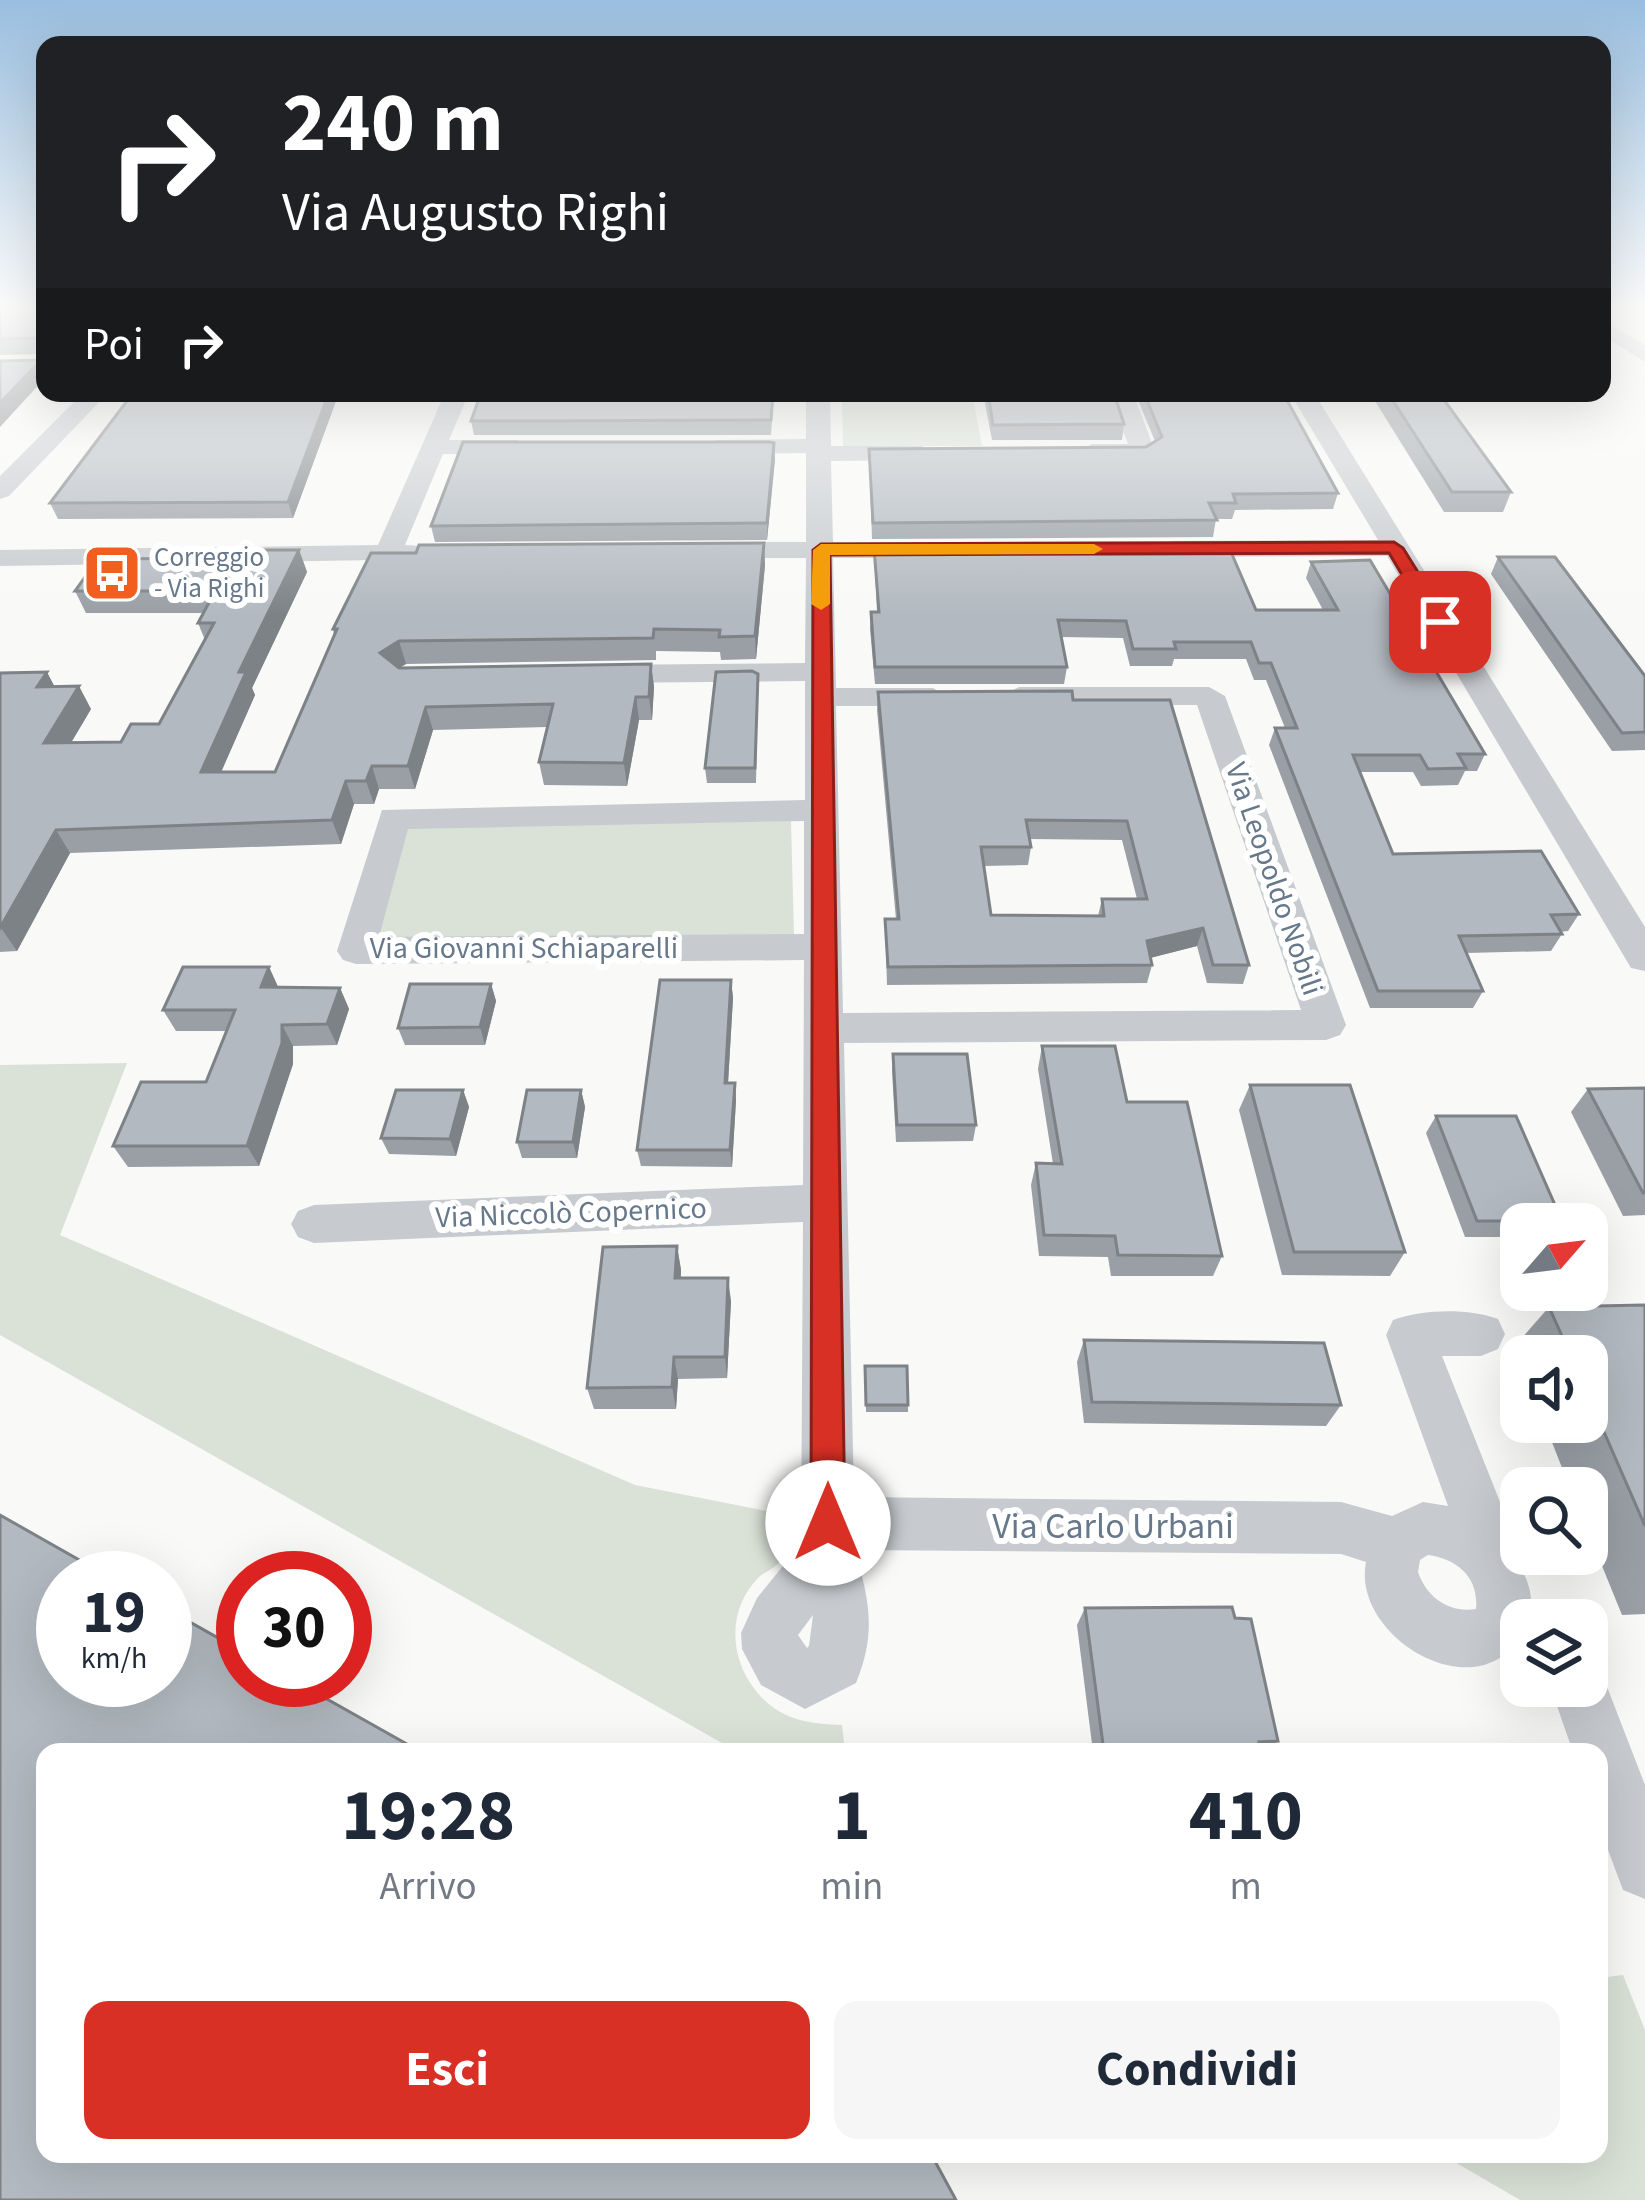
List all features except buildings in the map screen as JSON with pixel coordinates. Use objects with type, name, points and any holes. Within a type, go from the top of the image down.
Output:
[{"type":"street","points":[[0,491],[79,411]]},
{"type":"street","points":[[388,554],[449,411]]},
{"type":"street","points":[[818,411],[828,1202]]},
{"type":"street","points":[[1072,452],[1143,451],[1128,411]]},
{"type":"street","points":[[1312,411],[1645,958]]},
{"type":"street","points":[[434,447],[549,447]]},
{"type":"street","points":[[687,447],[955,453]]},
{"type":"street","points":[[0,458],[32,458]]},
{"type":"street","points":[[1136,549],[1394,548]]},
{"type":"street","points":[[688,551],[949,550]]},
{"type":"street","points":[[0,558],[458,553]]},
{"type":"street","points":[[570,675],[820,685]]},
{"type":"street","name":"Via Leopoldo Nobili","points":[[820,685],[1209,696],[1326,1025],[825,1028]]},
{"type":"street","name":"Via Giovanni Schiaparelli","points":[[824,810],[394,818],[356,951],[825,947]]},
{"type":"street","name":"Via Niccolò Copernico","points":[[314,1224],[828,1202]]},
{"type":"street","name":"Via Carlo Urbani","points":[[828,1202],[828,1537],[1341,1528],[1396,1544],[1424,1528],[1442,1529],[1480,1549]]},
{"type":"street","points":[[1480,1334],[1410,1335],[1483,1527],[1480,1549],[1494,1565],[1510,1599]]},
{"type":"street","points":[[1396,1544],[1390,1576],[1396,1594],[1423,1626],[1441,1636],[1478,1639],[1500,1621]]},
{"type":"street","points":[[1587,1707],[1600,1743]]},
{"type":"street","points":[[1608,1766],[1645,1868]]},
{"type":"shaded area","points":[[842,411],[975,411],[982,446],[843,446]]},
{"type":"shaded area","points":[[791,821],[794,935],[375,943],[407,827]]},
{"type":"shaded area","points":[[127,1063],[60,1235],[635,1485],[787,1515],[781,1560],[749,1589],[737,1617],[739,1660],[753,1687],[772,1706],[804,1721],[842,1725],[844,1743],[722,1743],[0,1335],[0,1065]]},
{"type":"shaded area","points":[[1623,1975],[1645,2030],[1645,2200],[1520,2200],[1456,2163],[1608,2163],[1608,1977]]},
{"type":"slow traffic","points":[[821,604],[821,550],[1094,549]]},
{"type":"place","name":"Correggio - Via Righi","points":[[112,573]]},
{"type":"route","points":[[828,1523],[821,550],[1394,548],[1440,622]]}]
